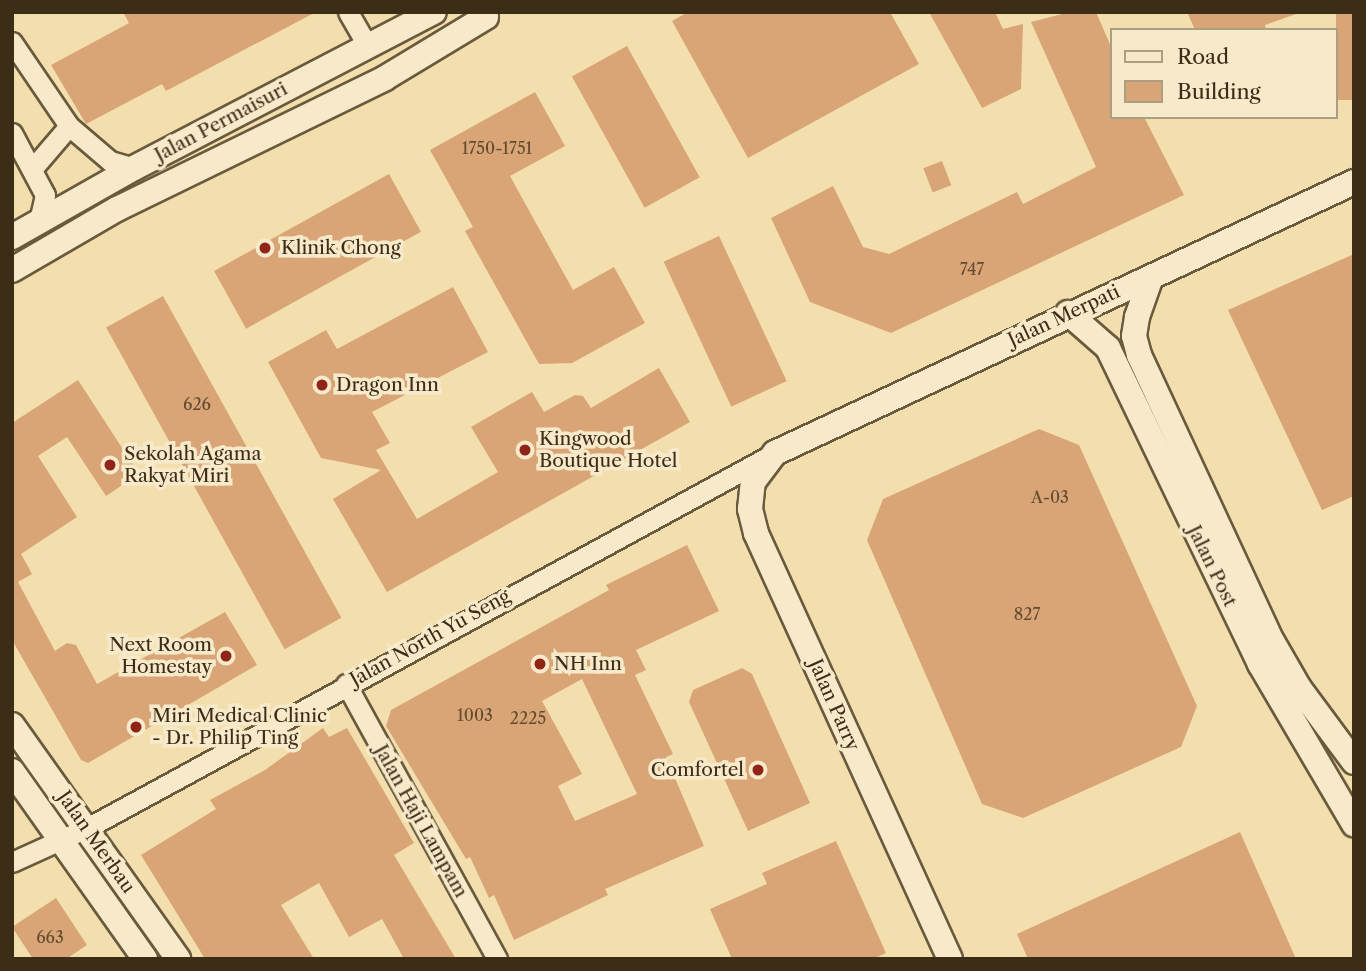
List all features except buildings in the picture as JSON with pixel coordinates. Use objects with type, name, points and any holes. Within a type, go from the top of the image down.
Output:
[{"type":"street","points":[[348,12],[367,45],[389,57],[442,30],[491,15]]},
{"type":"street","name":"Jalan Permaisuri","points":[[12,237],[134,168],[434,12]]},
{"type":"street","name":"Jalan Permaisuri","points":[[12,270],[117,209],[385,78],[491,15]]},
{"type":"street","points":[[13,45],[69,126],[110,161],[134,168]]},
{"type":"street","points":[[33,168],[69,126]]},
{"type":"street","points":[[12,134],[33,168],[44,195],[39,220]]},
{"type":"street","name":"Jalan Merpati","points":[[775,453],[1068,313],[1354,182]]},
{"type":"street","name":"Jalan Post","points":[[1151,276],[1137,317],[1134,336],[1139,355],[1272,641],[1299,688],[1354,762]]},
{"type":"street","name":"Jalan Post","points":[[1068,313],[1108,348],[1261,664],[1354,824]]},
{"type":"street","name":"Jalan North Yu Seng","points":[[12,862],[87,828],[346,684],[775,453]]},
{"type":"street","name":"Jalan Parry","points":[[775,453],[753,482],[750,509],[756,533],[950,959]]},
{"type":"street","name":"Jalan Haji Lampam","points":[[346,684],[497,959]]},
{"type":"street","name":"Jalan Merbau","points":[[12,725],[178,959]]},
{"type":"street","name":"Jalan Merbau","points":[[12,771],[145,959]]},
{"type":"place","name":"Klinik Chong","points":[[265,248]]},
{"type":"place","name":"Dragon Inn","points":[[322,385]]},
{"type":"place","name":"Kingwood Boutique Hotel","points":[[525,450]]},
{"type":"place","name":"Sekolah Agama Rakyat Miri","points":[[110,465]]},
{"type":"place","name":"Next Room Homestay","points":[[226,656]]},
{"type":"place","name":"NH Inn","points":[[540,664]]},
{"type":"place","name":"Miri Medical Clinic - Dr. Philip Ting","points":[[136,727]]},
{"type":"place","name":"Comfortel","points":[[758,770]]}]
